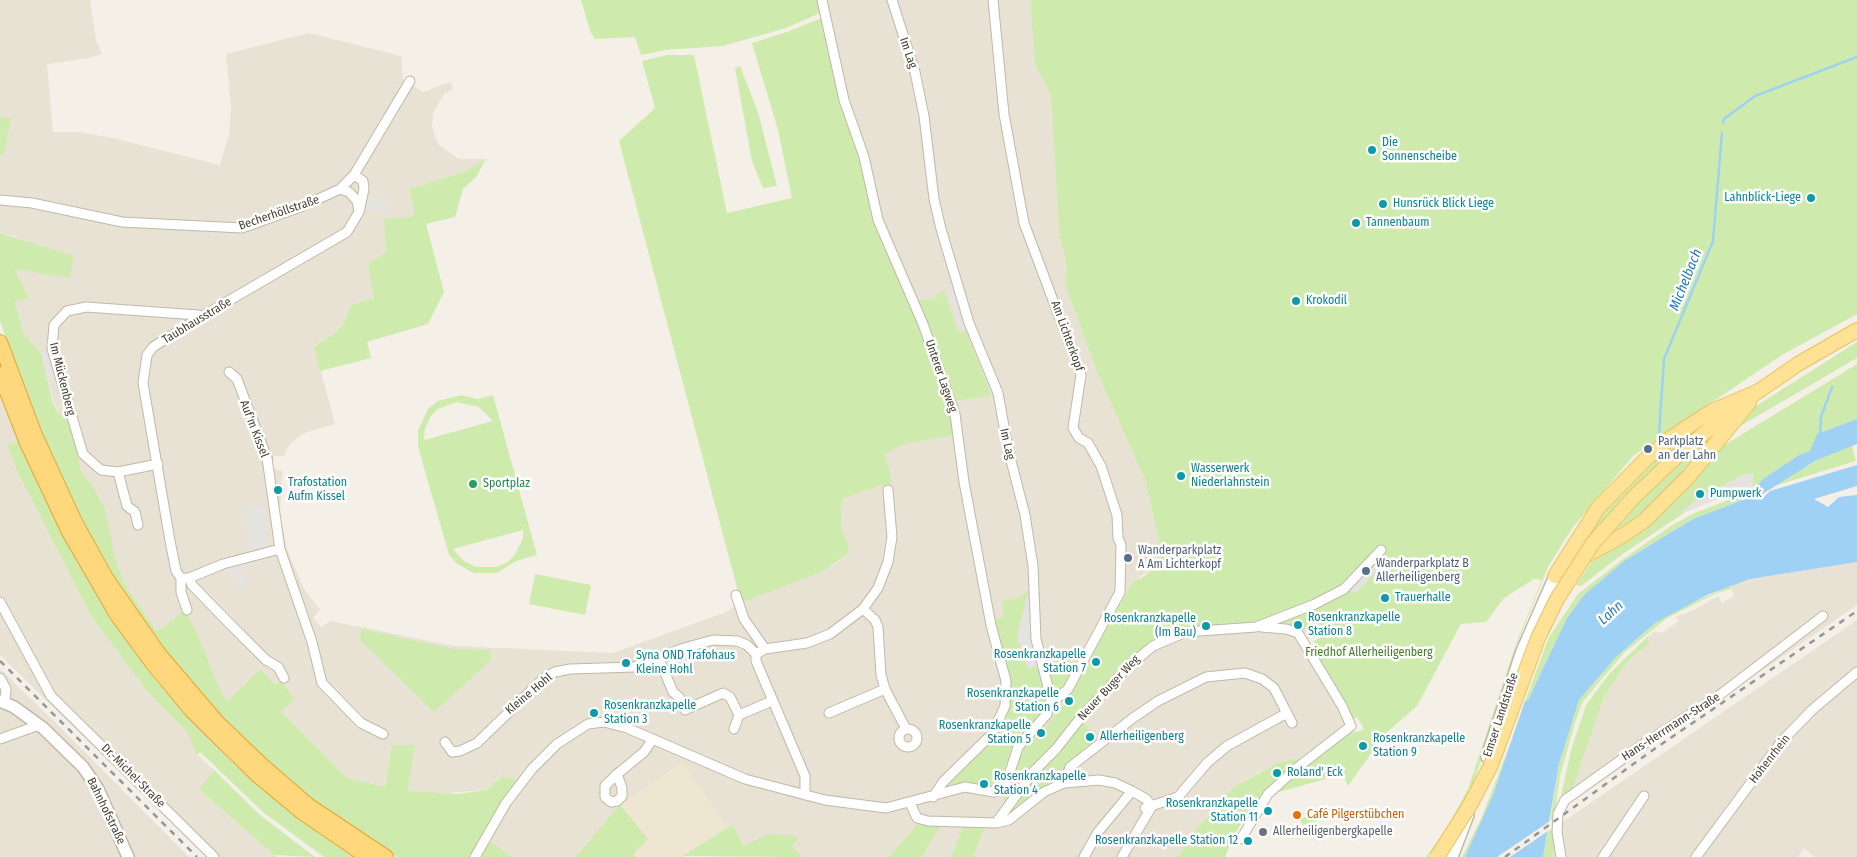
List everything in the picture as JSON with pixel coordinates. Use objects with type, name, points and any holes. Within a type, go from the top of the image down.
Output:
[{"type":"highway","points":[[0,342],[35,435],[71,515],[106,578],[150,642],[198,701],[256,760],[308,805],[385,856]]},
{"type":"highway","points":[[0,374],[27,443],[73,540],[117,615],[152,664],[212,732],[256,774],[303,813],[367,857]]},
{"type":"main road","points":[[1437,857],[1459,825],[1491,765],[1538,638],[1557,599],[1593,543],[1634,497],[1696,440],[1759,391],[1798,364],[1857,330]]},
{"type":"main road","points":[[1555,576],[1598,508],[1646,459],[1669,439],[1712,411],[1759,391]]},
{"type":"main road","points":[[1555,576],[1589,553],[1622,536],[1644,521],[1689,476],[1759,391]]},
{"type":"street","name":"Unterer Lagweg","points":[[822,0],[844,100],[864,157],[878,220],[923,324],[955,414],[964,482],[994,640],[1006,681],[1005,706],[992,734],[943,782],[933,797]]},
{"type":"street","name":"Im Lag","points":[[892,0],[915,72],[924,116],[934,199],[941,230],[969,323],[998,393],[1008,449],[1029,538],[1036,639],[1049,690],[1050,704]]},
{"type":"street","name":"Am Lichterkopf","points":[[993,0],[996,14],[1004,114],[1024,223],[1081,375],[1073,428],[1080,438],[1088,443],[1101,466],[1116,515],[1118,538],[1121,545],[1120,592],[1068,689],[1050,704]]},
{"type":"street","name":"Becherhöllstraße","points":[[0,200],[32,203],[122,222],[242,228],[302,206],[340,189],[352,177],[410,81]]},
{"type":"street","points":[[352,177],[359,212]]},
{"type":"street","name":"Taubhausstraße","points":[[185,604],[185,578],[175,563],[143,382],[145,361],[153,347],[199,318],[348,232],[359,212],[364,189],[362,181],[352,177]]},
{"type":"street","points":[[340,189],[349,192],[357,201]]},
{"type":"street","name":"Im Mückenberg","points":[[158,464],[118,472],[97,468],[83,454],[52,349],[51,340],[54,325],[67,310],[86,307],[198,315],[199,318]]},
{"type":"street","name":"Auf'm Kissel","points":[[229,372],[237,379],[266,458],[280,549]]},
{"type":"street","points":[[118,472],[127,506],[135,512],[138,525]]},
{"type":"street","points":[[805,795],[806,776],[758,669],[756,654],[765,649],[789,647],[822,638],[838,630],[863,609],[878,588],[888,562],[892,534],[888,490]]},
{"type":"street","points":[[284,678],[278,667],[266,660],[185,578],[223,564],[280,549],[300,603],[322,683],[361,723],[383,734]]},
{"type":"street","name":"Neuer Buger Weg","points":[[996,823],[1034,771],[1057,749],[1100,697],[1142,654],[1164,640],[1186,632],[1256,627],[1315,604],[1344,590],[1381,550]]},
{"type":"street","name":"Emser Landstraße","points":[[1452,857],[1467,818],[1522,651],[1555,576]]},
{"type":"street","points":[[736,595],[744,619],[765,649]]},
{"type":"street","name":"Dr.-Michel-Straße","points":[[0,602],[51,696],[214,857]]},
{"type":"street","points":[[863,609],[875,620],[878,628],[881,675],[885,689],[906,729]]},
{"type":"street","name":"Hans-Herrmann-Straße","points":[[1561,857],[1557,832],[1558,814],[1565,800],[1642,744],[1717,697],[1823,616]]},
{"type":"street","points":[[1241,838],[1268,794],[1298,767],[1351,726],[1342,706],[1298,633],[1286,629],[1256,627]]},
{"type":"street","name":"Kleine Hohl","points":[[445,742],[452,752],[460,751],[477,743],[544,678],[555,672],[570,669],[634,667],[696,644],[726,639],[743,643],[756,654]]},
{"type":"street","points":[[659,659],[673,692],[679,697],[685,710],[725,693],[730,697],[739,716]]},
{"type":"street","name":"Hohenrhein","points":[[1696,857],[1781,742],[1812,710],[1857,672]]},
{"type":"street","points":[[1064,783],[1070,767],[1133,718],[1158,701],[1206,677],[1238,673],[1255,676],[1273,686],[1292,722]]},
{"type":"street","points":[[0,678],[6,689],[3,702]]},
{"type":"street","points":[[829,713],[885,689]]},
{"type":"street","points":[[734,729],[739,716],[772,700]]},
{"type":"street","name":"Bahnhofstraße","points":[[3,702],[39,725],[79,763],[94,783],[128,857]]},
{"type":"street","points":[[475,857],[521,783],[544,756],[571,733],[588,724],[604,722],[653,739],[745,779],[805,795],[864,807],[886,808],[965,788],[994,792],[1001,790],[1008,778],[1018,747],[1045,716],[1050,704]]},
{"type":"street","points":[[1148,807],[1178,797],[1207,763],[1227,746],[1287,713]]},
{"type":"street","points":[[0,739],[39,725]]},
{"type":"street","points":[[617,774],[644,752],[653,739]]},
{"type":"street","points":[[910,803],[917,818],[928,821],[996,823],[1009,820],[1046,791],[1064,783],[1100,780],[1115,783],[1146,799],[1148,807],[1122,857]]},
{"type":"street","points":[[1084,857],[1098,832],[1132,791]]},
{"type":"street","points":[[1603,857],[1644,796]]},
{"type":"shaded area","points":[[0,0],[90,0],[96,40],[102,54],[89,58],[47,64],[53,132],[79,132],[113,138],[220,165],[229,134],[231,105],[226,54],[309,33],[401,56],[403,79],[423,92],[450,82],[453,89],[444,94],[433,113],[432,127],[439,145],[459,159],[486,159],[464,172],[409,189],[414,210],[412,217],[386,252],[368,264],[374,298],[351,305],[342,327],[314,346],[335,424],[301,434],[286,449],[284,456],[274,456],[272,468],[282,471],[280,514],[287,549],[304,589],[320,610],[313,618],[321,627],[331,621],[454,646],[613,653],[726,612],[738,604],[834,565],[848,554],[849,546],[841,528],[842,499],[878,487],[884,454],[902,445],[955,435],[948,402],[992,396],[966,332],[959,334],[944,291],[938,293],[935,299],[917,300],[880,218],[848,102],[826,0],[1030,0],[1035,65],[1051,95],[1059,233],[1067,267],[1065,285],[1097,372],[1145,480],[1162,553],[1154,568],[1133,581],[1080,680],[1049,723],[1027,744],[1008,790],[1001,795],[1012,813],[1042,787],[1059,778],[1064,766],[1096,741],[1083,720],[1120,679],[1158,646],[1187,635],[1268,630],[1296,634],[1343,712],[1346,726],[1299,762],[1259,772],[1233,787],[1194,832],[1178,857],[973,857],[986,828],[963,828],[951,857],[922,857],[940,827],[919,824],[889,857],[802,857],[792,845],[768,834],[743,847],[733,824],[684,857],[636,857],[591,837],[575,857],[512,857],[483,836],[516,783],[509,776],[506,779],[501,775],[487,790],[434,794],[408,791],[415,745],[392,745],[385,787],[347,778],[280,712],[285,687],[282,679],[275,685],[260,669],[228,701],[221,692],[185,611],[157,633],[127,588],[116,562],[92,485],[81,472],[78,452],[64,413],[59,415],[54,404],[41,353],[23,333],[15,301],[29,298],[15,269],[17,237],[0,233],[0,155],[4,155],[10,118],[0,117]]},
{"type":"shaded area","points":[[366,197],[387,200],[388,212],[365,209]]},
{"type":"shaded area","points":[[955,287],[968,327],[960,330],[947,290]]},
{"type":"shaded area","points":[[48,352],[56,377],[47,380],[41,353]]},
{"type":"shaded area","points":[[0,393],[19,440],[8,445],[17,471],[91,616],[147,691],[187,732],[197,755],[214,770],[199,789],[277,857],[206,857],[0,655]]},
{"type":"shaded area","points":[[1745,474],[1753,474],[1752,489],[1728,495],[1684,513],[1682,511],[1699,498]]},
{"type":"shaded area","points":[[261,505],[265,508],[268,533],[265,534],[265,548],[251,550],[244,507]]},
{"type":"shaded area","name":"Wanderparkplatz B Allerheiligenberg","points":[[1383,551],[1388,558],[1355,594],[1344,585]]},
{"type":"shaded area","points":[[258,558],[259,561],[242,567],[247,585],[241,589],[224,567]]},
{"type":"shaded area","points":[[1857,562],[1857,605],[1566,806],[1604,697],[1627,662],[1649,644],[1648,636],[1655,631],[1662,633],[1679,621],[1675,617],[1696,609],[1718,596],[1722,603],[1734,596],[1730,586],[1750,579]]},
{"type":"shaded area","points":[[1026,597],[1031,597],[1031,640],[1038,665],[1028,669],[1017,635],[1025,609]]},
{"type":"shaded area","points":[[1857,620],[1857,857],[1815,857],[1804,848],[1798,857],[1552,857],[1556,844],[1554,828]]},
{"type":"shaded area","points":[[1318,621],[1323,631],[1307,640],[1302,631]]},
{"type":"shaded area","points":[[0,669],[58,725],[189,857],[0,857]]},
{"type":"shaded area","points":[[682,762],[728,827],[684,857],[636,857],[633,854],[647,839],[620,805]]},
{"type":"green space","points":[[581,0],[817,0],[820,13],[786,28],[723,46],[665,50],[641,55],[635,37],[595,39],[590,31]]},
{"type":"green space","name":"Friedhof Allerheiligenberg","points":[[1030,0],[1857,0],[1857,314],[1782,355],[1634,455],[1573,527],[1549,565],[1516,646],[1497,713],[1470,793],[1430,857],[1426,857],[1446,829],[1468,789],[1517,641],[1542,580],[1534,579],[1504,598],[1486,622],[1461,624],[1417,706],[1385,734],[1348,786],[1343,774],[1258,798],[1234,835],[1225,857],[1178,857],[1194,832],[1233,787],[1276,764],[1295,759],[1299,762],[1349,731],[1358,732],[1364,729],[1357,717],[1353,719],[1316,656],[1321,653],[1314,641],[1325,634],[1318,622],[1296,634],[1268,630],[1187,635],[1171,640],[1144,656],[1083,719],[1096,741],[1064,766],[1059,778],[1042,787],[1005,817],[1008,807],[1001,795],[1008,790],[1021,752],[1049,723],[1070,696],[1133,581],[1143,577],[1154,568],[1162,553],[1145,480],[1097,372],[1065,285],[1067,267],[1059,233],[1051,95],[1035,65]]},
{"type":"green space","points":[[821,18],[840,101],[953,414],[955,435],[902,445],[885,454],[892,482],[842,499],[841,528],[849,546],[848,554],[823,571],[741,603],[619,141],[655,108],[642,61],[667,55],[694,55],[727,213],[792,198],[778,130],[752,43],[787,32]]},
{"type":"green space","points":[[740,66],[758,112],[777,186],[763,188],[752,161],[735,68]]},
{"type":"green space","points":[[0,117],[11,118],[4,155],[0,155]]},
{"type":"green space","points":[[486,159],[476,177],[463,189],[455,217],[426,224],[444,292],[428,324],[367,342],[371,358],[320,371],[314,347],[342,327],[351,305],[374,298],[368,264],[386,252],[384,219],[412,217],[414,210],[409,189],[464,172]]},
{"type":"green space","points":[[0,233],[74,256],[69,278],[15,269],[29,298],[15,302],[23,333],[41,353],[53,404],[59,415],[65,413],[78,452],[81,472],[92,485],[105,510],[116,562],[127,588],[157,632],[185,610],[196,631],[221,692],[228,701],[260,669],[275,685],[283,679],[285,687],[294,699],[281,712],[347,778],[385,787],[392,745],[415,745],[408,791],[457,794],[487,790],[502,775],[506,779],[509,776],[516,782],[483,836],[512,857],[397,857],[360,834],[285,780],[243,742],[178,671],[123,593],[95,546],[47,450],[0,321]]},
{"type":"green space","points":[[944,290],[959,333],[966,331],[992,396],[955,401],[917,300],[935,299],[938,293]]},
{"type":"green space","points":[[1857,342],[1857,358],[1730,432],[1756,406]]},
{"type":"green space","points":[[1857,364],[1857,419],[1820,433],[1810,451],[1799,455],[1764,479],[1756,488],[1752,489],[1753,474],[1745,474],[1699,498],[1683,511],[1684,513],[1624,553],[1581,586],[1576,585],[1596,555],[1718,449]]},
{"type":"green space","name":"Sportplaz","points":[[462,395],[477,399],[493,395],[537,555],[516,561],[497,573],[473,573],[456,563],[449,555],[418,447],[418,431],[428,409],[438,401]],"holes":[[[456,402],[479,407],[493,421],[424,440],[425,429],[430,417],[438,409]],[[523,530],[523,538],[516,553],[508,562],[496,567],[476,567],[464,561],[453,549]]]},
{"type":"green space","points":[[1715,414],[1628,493],[1576,558],[1565,565],[1585,531],[1655,456]]},
{"type":"green space","points":[[1733,416],[1667,493],[1628,525],[1611,535],[1643,498],[1642,496],[1678,461]]},
{"type":"green space","points":[[19,440],[63,536],[110,617],[146,668],[168,695],[234,764],[295,816],[352,857],[324,857],[264,813],[200,752],[197,755],[187,732],[147,691],[91,616],[17,471],[7,445]]},
{"type":"green space","points":[[1852,446],[1856,461],[1774,486],[1815,461]]},
{"type":"green space","points":[[1744,494],[1749,494],[1745,499],[1693,519],[1624,561],[1584,595],[1567,618],[1528,700],[1525,701],[1549,637],[1578,594],[1623,559],[1671,526],[1692,514]]},
{"type":"green space","points":[[535,574],[591,585],[585,615],[529,604]]},
{"type":"green space","points":[[1730,586],[1731,589],[1717,593],[1667,618],[1624,653],[1582,703],[1560,776],[1554,818],[1550,821],[1559,764],[1579,700],[1616,657],[1655,623],[1676,610]]},
{"type":"green space","points":[[1029,590],[1017,635],[1029,668],[1038,665],[1046,705],[1040,714],[1014,740],[999,783],[992,786],[967,783],[951,786],[950,782],[995,738],[1004,721],[1010,693],[993,620],[1004,617],[1002,601],[1018,598]]},
{"type":"green space","points":[[362,629],[453,649],[491,650],[490,661],[434,712],[360,640]]},
{"type":"green space","points":[[1648,636],[1649,644],[1627,662],[1604,697],[1571,793],[1559,805],[1571,750],[1586,705],[1610,673]]},
{"type":"green space","points":[[1070,655],[1083,655],[1063,687],[1055,691],[1047,665]]},
{"type":"green space","points":[[1514,734],[1486,815],[1465,857],[1462,857],[1481,819]]},
{"type":"green space","points":[[214,770],[260,815],[315,857],[274,855],[199,789]]},
{"type":"green space","points":[[620,805],[648,839],[633,854],[636,857],[575,857]]},
{"type":"green space","points":[[1336,807],[1331,816],[1303,825],[1300,819]]},
{"type":"green space","points":[[733,824],[743,846],[768,834],[795,836],[798,840],[792,845],[802,857],[683,856]]},
{"type":"green space","points":[[918,824],[940,827],[922,857],[889,857]]},
{"type":"green space","points":[[963,827],[986,827],[973,857],[951,857]]},
{"type":"green space","points":[[1554,828],[1556,844],[1552,857],[1543,857],[1548,831]]},
{"type":"water","name":"Lahn","points":[[1857,419],[1857,444],[1815,461],[1761,495],[1763,498],[1770,491],[1857,465],[1857,486],[1814,499],[1828,507],[1839,497],[1857,495],[1857,562],[1750,579],[1707,595],[1655,623],[1616,657],[1579,700],[1559,764],[1543,857],[1465,857],[1493,795],[1525,701],[1528,700],[1567,618],[1584,595],[1624,561],[1693,519],[1745,499],[1763,479],[1799,455],[1810,451],[1817,434]]},
{"type":"pier","points":[[1553,819],[1551,829],[1510,857],[1497,857]]},
{"type":"waterway","name":"Michelbach","points":[[1723,123],[1724,119],[1755,96],[1857,57]]},
{"type":"waterway","name":"Michelbach","points":[[1659,433],[1664,359],[1713,241],[1722,133]]},
{"type":"waterway","points":[[1820,436],[1821,417],[1832,387]]},
{"type":"railway","points":[[1505,857],[1650,752],[1857,611]]},
{"type":"railway","points":[[0,661],[197,857]]},
{"type":"place","name":"Die Sonnenscheibe","points":[[1372,150]]},
{"type":"place","name":"Lahnblick-Liege","points":[[1811,198]]},
{"type":"place","name":"Hunsrück Blick Liege","points":[[1383,204]]},
{"type":"place","name":"Tannenbaum","points":[[1356,223]]},
{"type":"place","name":"Krokodil","points":[[1296,301]]},
{"type":"place","name":"Parkplatz an der Lahn","points":[[1648,449]]},
{"type":"place","name":"Wasserwerk Niederlahnstein","points":[[1181,476]]},
{"type":"place","name":"Sportplaz","points":[[473,484]]},
{"type":"place","name":"Trafostation Aufm Kissel","points":[[278,490]]},
{"type":"place","name":"Pumpwerk","points":[[1700,494]]},
{"type":"place","name":"Wanderparkplatz A Am Lichterkopf","points":[[1128,558]]},
{"type":"place","name":"Wanderparkplatz B Allerheiligenberg","points":[[1366,571]]},
{"type":"place","name":"Trauerhalle","points":[[1385,598]]},
{"type":"place","name":"Rosenkranzkapelle Station 8","points":[[1298,625]]},
{"type":"place","name":"Rosenkranzkapelle (Im Bau)","points":[[1206,626]]},
{"type":"place","name":"Rosenkranzkapelle Station 7","points":[[1096,662]]},
{"type":"place","name":"Syna OND Trafohaus Kleine Hohl","points":[[626,663]]},
{"type":"place","name":"Rosenkranzkapelle Station 6","points":[[1069,701]]},
{"type":"place","name":"Rosenkranzkapelle Station 3","points":[[594,713]]},
{"type":"place","name":"Rosenkranzkapelle Station 5","points":[[1041,733]]},
{"type":"place","name":"Allerheiligenberg","points":[[1090,737]]},
{"type":"place","name":"Rosenkranzkapelle Station 9","points":[[1363,746]]},
{"type":"place","name":"Roland' Eck","points":[[1277,773]]},
{"type":"place","name":"Rosenkranzkapelle Station 4","points":[[984,784]]},
{"type":"place","name":"Rosenkranzkapelle Station 11","points":[[1268,811]]},
{"type":"place","name":"Café Pilgerstübchen","points":[[1297,815]]},
{"type":"place","name":"Allerheiligenbergkapelle","points":[[1263,832]]},
{"type":"place","name":"Rosenkranzkapelle Station 12","points":[[1248,841]]}]
